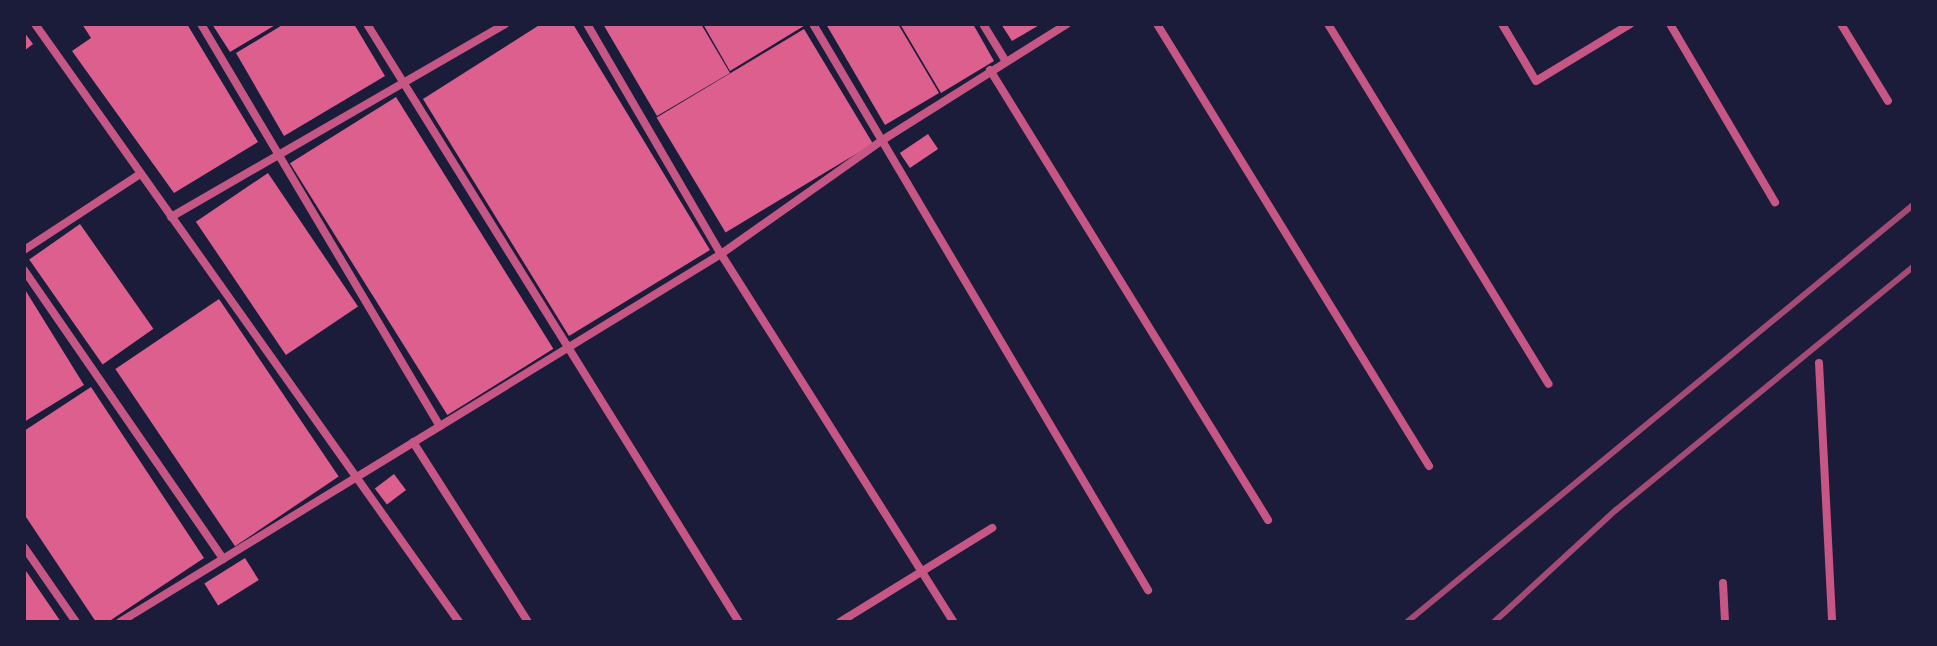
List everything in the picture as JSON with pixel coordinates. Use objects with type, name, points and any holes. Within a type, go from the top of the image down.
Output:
[{"type":"street","points":[[35,24],[459,622]]},
{"type":"street","points":[[201,24],[440,426]]},
{"type":"street","points":[[367,24],[565,349],[739,622]]},
{"type":"street","points":[[171,217],[505,24]]},
{"type":"street","points":[[587,24],[721,254],[954,622]]},
{"type":"street","points":[[813,24],[1148,590]]},
{"type":"street","points":[[983,24],[1005,60]]},
{"type":"street","points":[[120,622],[721,254],[881,141],[1005,60],[1067,24]]},
{"type":"street","points":[[1157,24],[1429,466]]},
{"type":"street","points":[[1328,24],[1549,384]]},
{"type":"street","points":[[1502,24],[1536,81],[1630,24]]},
{"type":"street","points":[[1670,24],[1775,202]]},
{"type":"street","points":[[1841,24],[1888,101]]},
{"type":"street","points":[[990,70],[1268,520]]},
{"type":"street","points":[[24,250],[140,174]]},
{"type":"street","points":[[24,270],[223,559]]},
{"type":"street","points":[[1819,363],[1832,622]]},
{"type":"street","points":[[413,442],[528,622]]},
{"type":"street","points":[[840,622],[992,528]]},
{"type":"street","points":[[24,547],[76,622]]},
{"type":"street","points":[[1723,583],[1725,622]]},
{"type":"building","points":[[82,24],[187,24],[258,142],[174,193],[72,51],[91,38]]},
{"type":"building","points":[[212,24],[277,24],[230,52]]},
{"type":"building","points":[[284,24],[354,24],[385,76],[284,136],[236,53]]},
{"type":"building","points":[[541,24],[573,24],[710,250],[569,336],[423,99]]},
{"type":"building","points":[[603,24],[701,24],[730,73],[657,116]]},
{"type":"building","points":[[703,24],[807,24],[730,71]]},
{"type":"building","points":[[826,24],[898,24],[939,93],[885,125]]},
{"type":"building","points":[[900,24],[973,24],[994,61],[941,93]]},
{"type":"building","points":[[1001,24],[1041,24],[1012,41]]},
{"type":"building","points":[[804,29],[873,144],[726,232],[657,118]]},
{"type":"building","points":[[24,32],[33,44],[24,51]]},
{"type":"building","points":[[396,97],[553,349],[447,415],[290,163]]},
{"type":"building","points":[[928,134],[938,149],[910,168],[900,153]]},
{"type":"building","points":[[268,173],[358,306],[286,355],[196,222]]},
{"type":"building","points":[[80,224],[153,329],[103,364],[29,260]]},
{"type":"building","points":[[24,288],[84,385],[24,422]]},
{"type":"building","points":[[219,299],[339,476],[235,546],[115,369]]},
{"type":"building","points":[[91,387],[204,558],[108,622],[96,622],[24,514],[24,431]]},
{"type":"building","points":[[394,474],[406,490],[387,504],[375,488]]},
{"type":"building","points":[[245,558],[259,580],[218,605],[204,583]]},
{"type":"building","points":[[24,568],[61,622],[24,622]]},
{"type":"railway","points":[[1407,622],[1913,205]]},
{"type":"railway","points":[[1494,622],[1616,510],[1913,267]]}]
